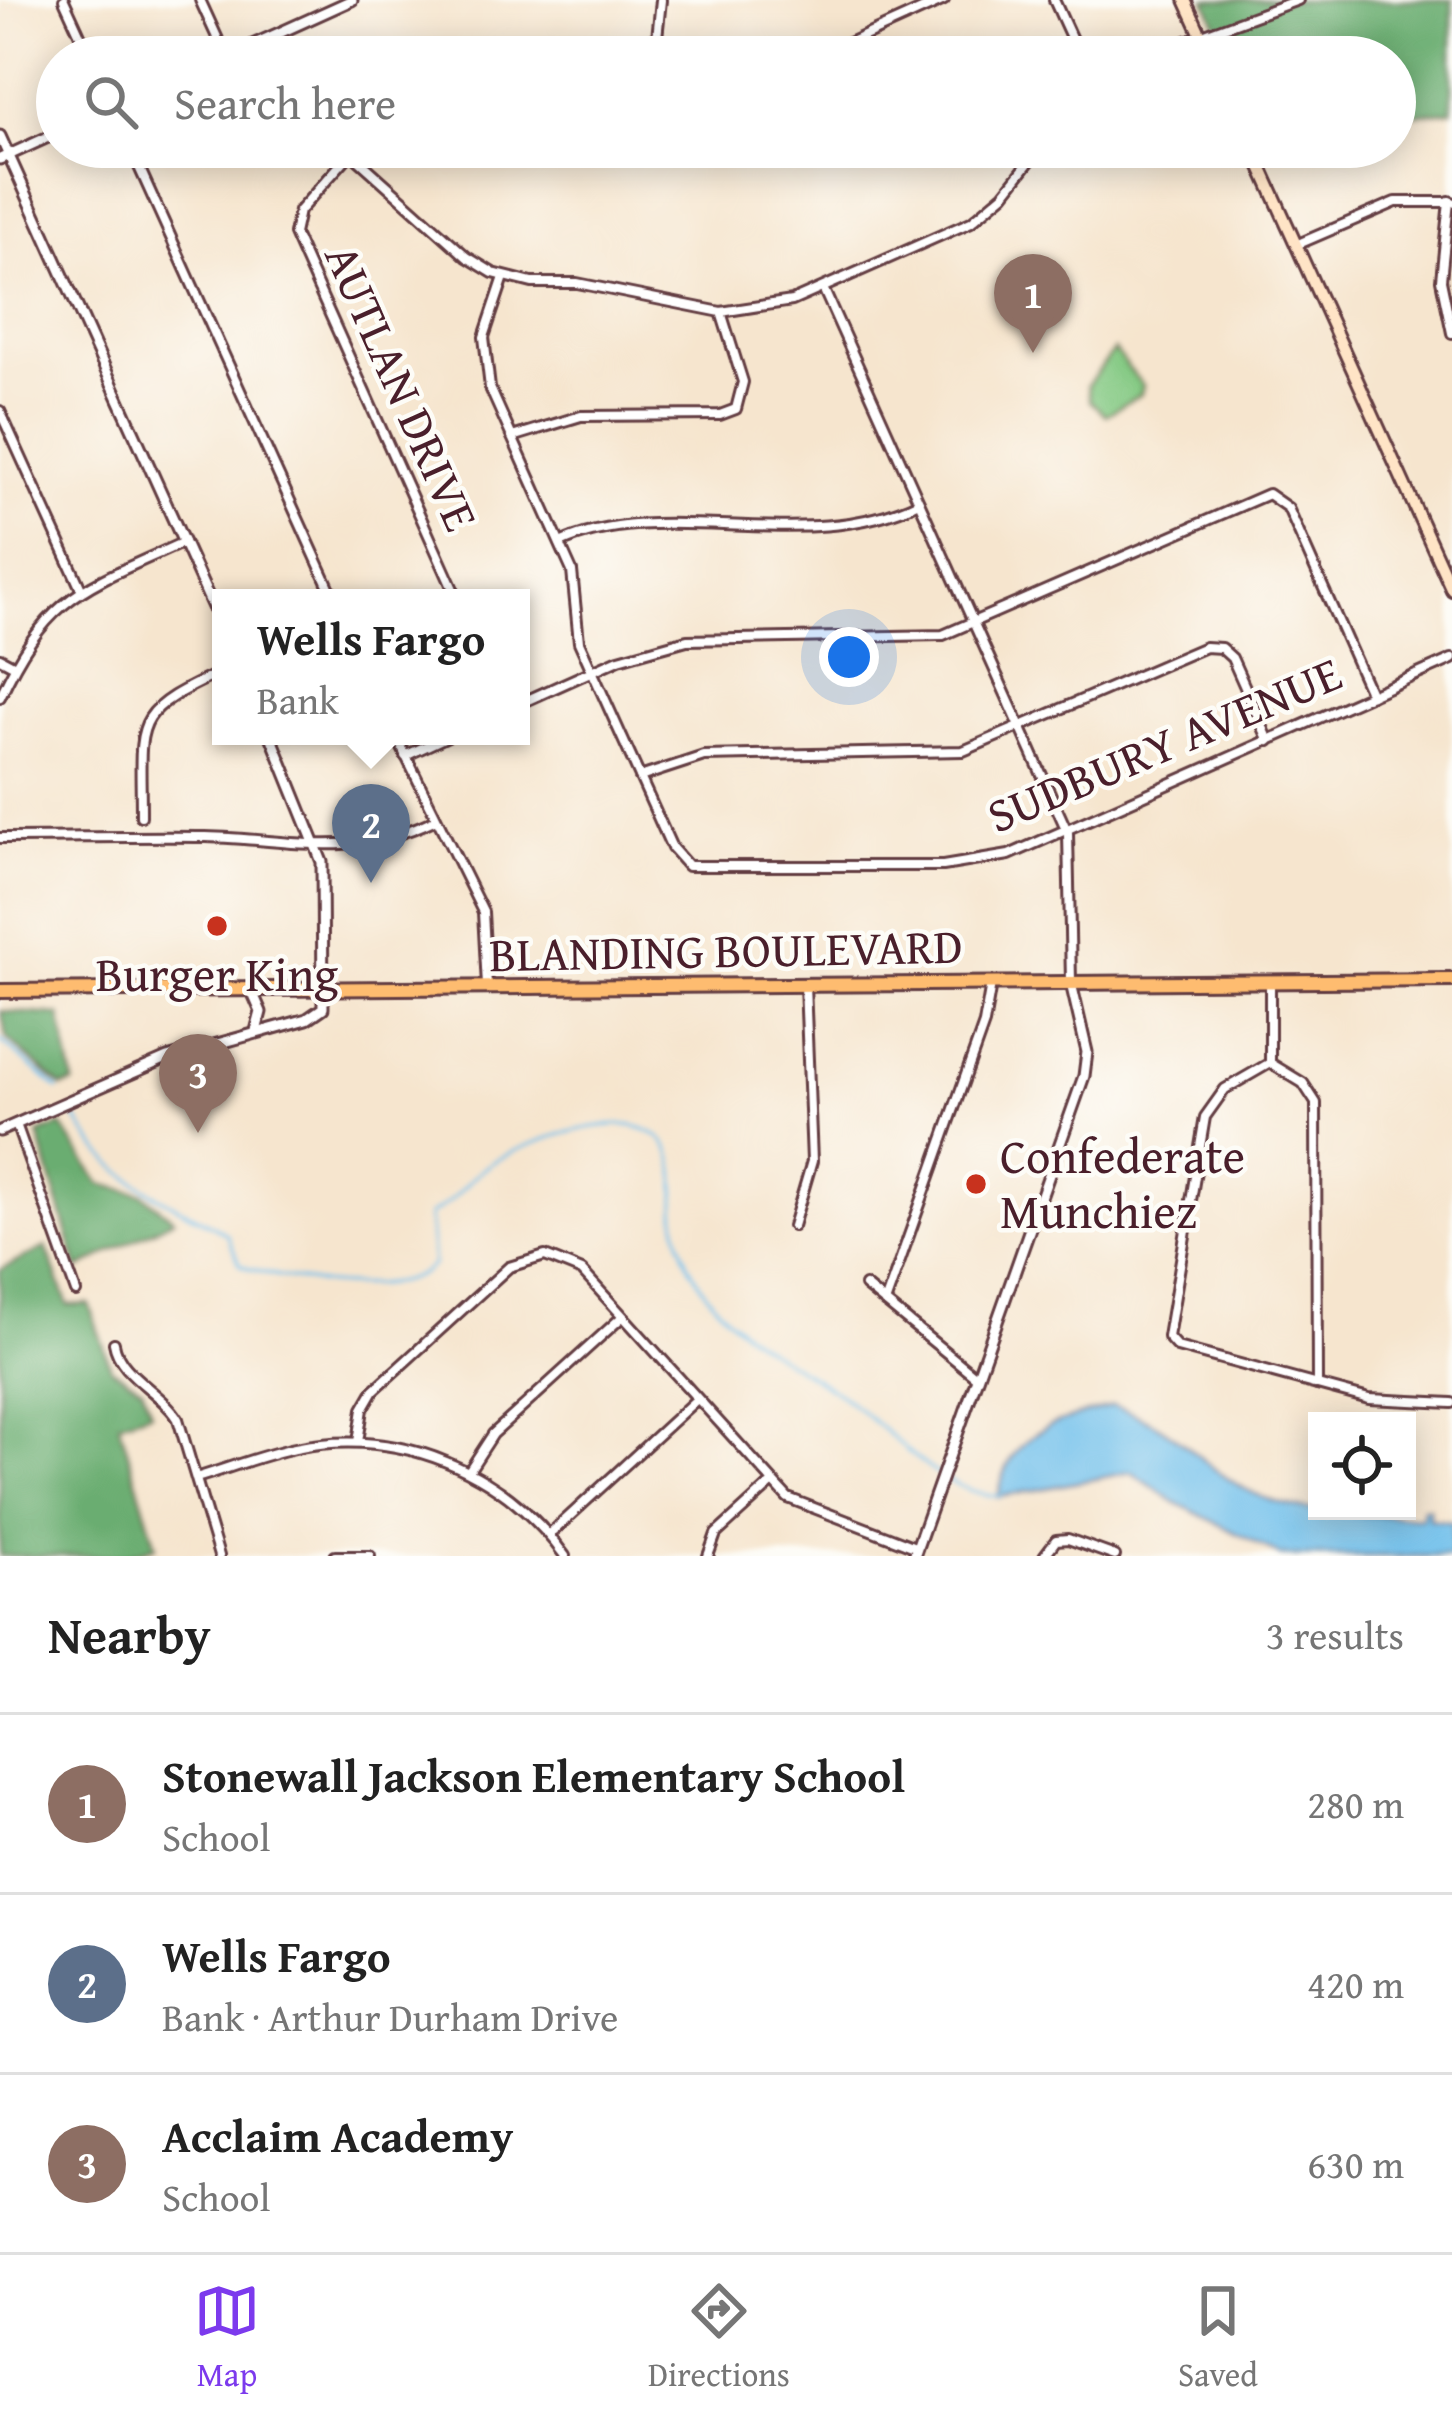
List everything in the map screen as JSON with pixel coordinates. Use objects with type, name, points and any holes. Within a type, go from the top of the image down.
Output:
[{"type":"main road","points":[[1186,0],[1201,34]]},
{"type":"main road","points":[[1261,168],[1452,590]]},
{"type":"main road","name":"BLANDING BOULEVARD","points":[[0,992],[1452,980]]},
{"type":"street","points":[[64,0],[80,36]]},
{"type":"street","points":[[200,0],[216,36]]},
{"type":"street","points":[[272,36],[352,0]]},
{"type":"street","points":[[657,36],[661,0]]},
{"type":"street","points":[[864,36],[944,0]]},
{"type":"street","points":[[1054,0],[1070,36]]},
{"type":"street","points":[[1196,36],[1298,0]]},
{"type":"street","points":[[0,136],[4,157],[212,605]]},
{"type":"street","points":[[4,157],[36,143]]},
{"type":"street","points":[[139,168],[330,589]]},
{"type":"street","name":"AUTLAN DRIVE","points":[[334,168],[299,211],[294,233],[453,589]]},
{"type":"street","points":[[368,168],[467,257],[504,277],[577,283],[721,313],[771,308],[982,214],[1023,168]]},
{"type":"street","points":[[1296,245],[1396,202],[1450,201],[1441,280],[1452,333]]},
{"type":"street","points":[[504,277],[484,352],[490,388],[572,571],[576,629],[640,777],[704,756],[943,754],[1022,730],[1214,646],[1232,658],[1269,741]]},
{"type":"street","points":[[358,1442],[363,1408],[374,1390],[519,1261],[545,1256],[571,1264],[773,1482],[801,1506],[914,1552],[1084,1076],[1087,1052],[1071,983],[1068,832],[823,288]]},
{"type":"street","points":[[512,437],[563,418],[720,415],[736,409],[743,382],[721,313]]},
{"type":"street","points":[[0,411],[81,589]]},
{"type":"street","points":[[530,699],[592,670],[687,640],[923,638],[974,624],[1268,494],[1288,508],[1371,695]]},
{"type":"street","points":[[560,543],[608,527],[846,526],[919,502]]},
{"type":"street","points":[[0,697],[45,618],[81,589],[184,542]]},
{"type":"street","points":[[0,658],[15,666]]},
{"type":"street","name":"SUDBURY AVENUE","points":[[640,777],[682,863],[694,868],[943,866],[1009,855],[1068,832],[1452,658]]},
{"type":"street","points":[[141,816],[145,721],[160,702],[212,676]]},
{"type":"street","points":[[0,1131],[167,1058],[316,1016],[323,1008],[324,880],[317,844],[275,745]]},
{"type":"street","points":[[400,745],[483,912],[487,988]]},
{"type":"street","points":[[405,755],[428,745]]},
{"type":"street","points":[[0,838],[203,837],[373,844],[434,820]]},
{"type":"street","points":[[1270,982],[1270,1063]]},
{"type":"street","points":[[885,1303],[984,1024],[991,983]]},
{"type":"street","points":[[793,1226],[812,1161],[805,986]]},
{"type":"street","points":[[251,989],[261,1012],[256,1031]]},
{"type":"street","points":[[1270,1063],[1225,1088],[1205,1117],[1168,1337],[1178,1346],[1369,1399],[1452,1403]]},
{"type":"street","points":[[1270,1063],[1304,1083],[1316,1103],[1317,1384]]},
{"type":"street","points":[[16,1124],[76,1292]]},
{"type":"street","points":[[865,1286],[975,1376]]},
{"type":"street","points":[[469,1471],[503,1424],[622,1316]]},
{"type":"street","points":[[114,1342],[116,1358],[168,1403],[178,1419],[220,1556]]},
{"type":"street","points":[[549,1534],[697,1399]]},
{"type":"street","points":[[196,1478],[294,1448],[358,1442],[409,1449],[469,1471],[516,1501],[565,1556]]},
{"type":"street","points":[[708,1556],[716,1534],[773,1482]]},
{"type":"street","points":[[1044,1556],[1056,1540],[1068,1539],[1115,1556]]},
{"type":"street","points":[[335,1556],[370,1556]]},
{"type":"green space","points":[[1206,0],[1452,0],[1452,111],[1416,114],[1416,36],[1222,36]]},
{"type":"green space","points":[[1114,350],[1143,386],[1141,394],[1106,415],[1090,401],[1087,386]]},
{"type":"green space","points":[[1,1011],[60,1015],[74,1083],[62,1087],[7,1039]]},
{"type":"green space","points":[[61,1125],[101,1184],[142,1194],[174,1219],[78,1269],[38,1134]]},
{"type":"green space","points":[[46,1247],[68,1305],[89,1304],[111,1368],[142,1387],[151,1412],[119,1422],[156,1546],[125,1556],[0,1556],[0,1270]]},
{"type":"water","points":[[1113,1406],[1135,1414],[1247,1490],[1308,1510],[1308,1520],[1416,1520],[1423,1508],[1429,1508],[1429,1519],[1452,1522],[1452,1556],[1282,1556],[1175,1502],[1131,1472],[998,1497],[1004,1475],[1024,1443],[1072,1418]]},
{"type":"waterway","points":[[0,1040],[58,1089]]},
{"type":"waterway","points":[[75,1116],[123,1173],[227,1234],[240,1265],[341,1285],[395,1282],[417,1276],[433,1264],[429,1215],[497,1160],[580,1130],[638,1127],[665,1143],[671,1155],[682,1247],[696,1278],[726,1316],[842,1396],[935,1472],[978,1493],[1001,1496]]},
{"type":"place","name":"Stonewall Jackson Elementary School","points":[[1033,353]]},
{"type":"place","name":"Wells Fargo","points":[[371,883]]},
{"type":"place","name":"Burger King","points":[[217,926]]},
{"type":"place","name":"Acclaim Academy","points":[[198,1133]]},
{"type":"place","name":"Confederate Munchiez","points":[[976,1184]]}]
